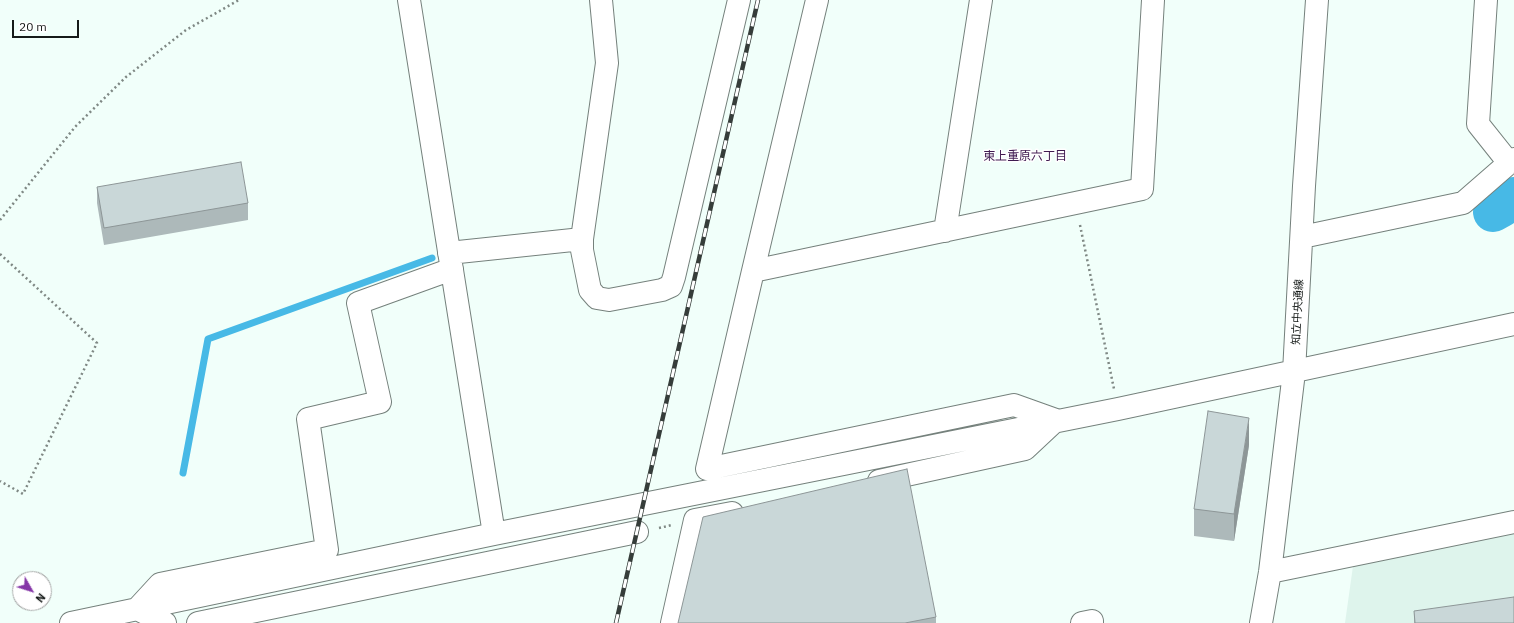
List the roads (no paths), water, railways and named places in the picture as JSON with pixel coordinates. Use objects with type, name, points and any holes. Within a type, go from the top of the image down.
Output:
[{"type":"street","points":[[409,0],[494,534]]},
{"type":"street","points":[[601,0],[607,63],[582,238],[582,250],[590,290],[597,298],[609,300],[662,290],[671,286],[739,0]]},
{"type":"street","points":[[817,0],[707,469],[1014,405],[1056,420]]},
{"type":"street","points":[[945,231],[981,0]]},
{"type":"street","points":[[753,271],[1142,189],[1153,0]]},
{"type":"street","name":"知立中央通線","points":[[1261,623],[1270,572],[1294,372],[1317,0]]},
{"type":"street","points":[[1302,237],[1463,203],[1511,161],[1478,124],[1486,0]]},
{"type":"street","points":[[137,609],[160,584],[327,550],[308,419],[380,402],[358,303],[450,261],[582,238]]},
{"type":"street","points":[[71,623],[494,534],[1056,420],[1118,409],[1514,324]]},
{"type":"street","points":[[856,486],[1025,449],[1056,420]]},
{"type":"street","points":[[844,440],[849,462]]},
{"type":"street","points":[[928,446],[933,469]]},
{"type":"street","points":[[672,623],[696,520],[749,509]]},
{"type":"street","points":[[1270,572],[1514,522]]},
{"type":"street","points":[[198,623],[637,532]]},
{"type":"street","points":[[379,558],[384,585]]},
{"type":"street","points":[[137,609],[165,623]]},
{"type":"street","points":[[1082,623],[1092,621],[1092,623]]},
{"type":"waterway","points":[[1493,212],[1514,197]]},
{"type":"waterway","points":[[183,473],[208,339],[432,258]]},
{"type":"railway","points":[[616,623],[758,0]]},
{"type":"district","name":"東上重原六丁目","points":[[1025,157]]}]
